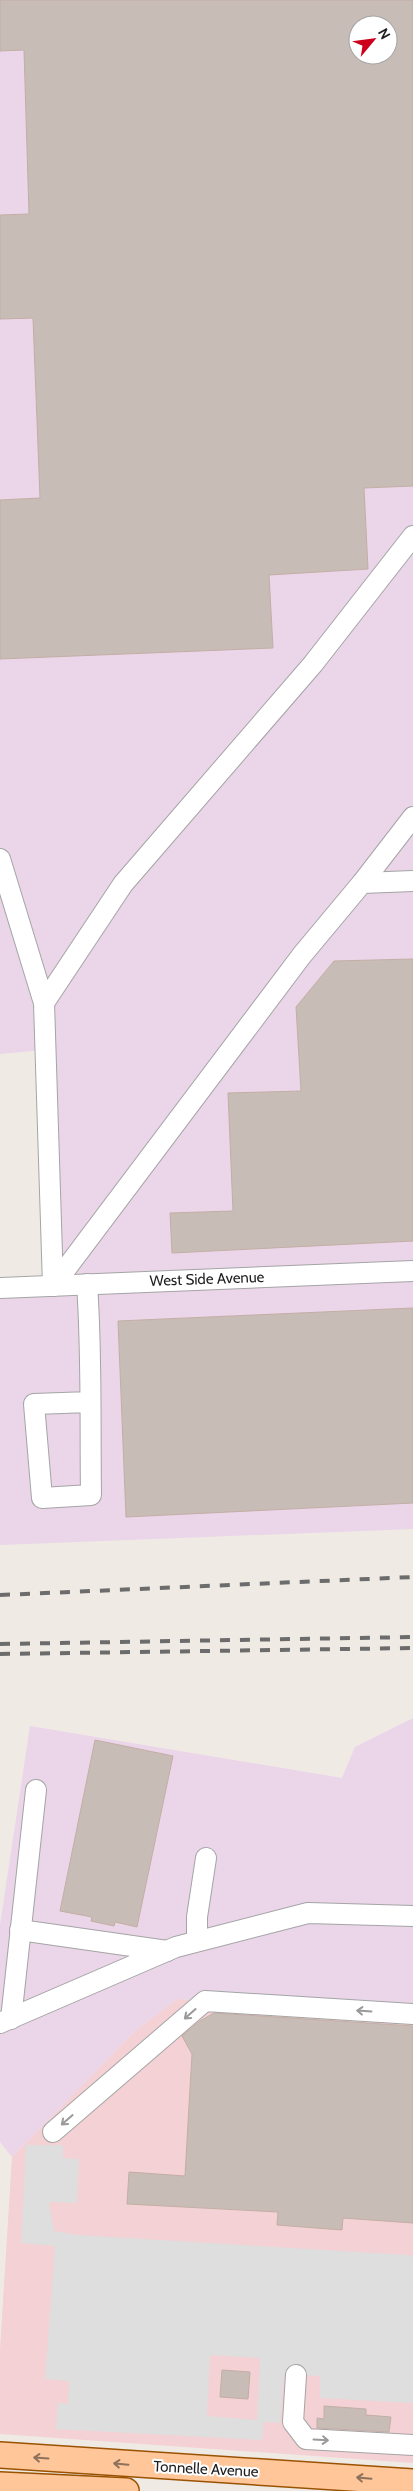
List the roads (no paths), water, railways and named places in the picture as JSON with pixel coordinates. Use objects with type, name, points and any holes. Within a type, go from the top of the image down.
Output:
[{"type":"main road","name":"Tonnelle Avenue","points":[[0,2454],[413,2482]]},
{"type":"main road","points":[[0,2484],[126,2491]]},
{"type":"street","points":[[44,1003],[123,884],[313,664],[413,536]]},
{"type":"street","points":[[53,1286],[302,955],[362,883],[413,817]]},
{"type":"street","points":[[0,859],[44,1003],[53,1286]]},
{"type":"street","points":[[362,883],[413,881]]},
{"type":"street","name":"West Side Avenue","points":[[0,1288],[413,1271]]},
{"type":"street","points":[[87,1284],[90,1402],[91,1495],[42,1498],[34,1404],[90,1402]]},
{"type":"street","points":[[5,2021],[20,1930],[36,1790]]},
{"type":"street","points":[[197,1941],[197,1917],[206,1858]]},
{"type":"street","points":[[5,2021],[167,1951],[197,1941],[308,1912],[413,1916]]},
{"type":"street","points":[[20,1930],[167,1951]]},
{"type":"street","points":[[53,2132],[205,2001],[413,2014]]},
{"type":"street","points":[[296,2375],[293,2422],[306,2439],[413,2445]]},
{"type":"railway","points":[[0,1595],[413,1577]]},
{"type":"railway","points":[[0,1644],[413,1637]]},
{"type":"railway","points":[[0,1654],[413,1648]]}]
